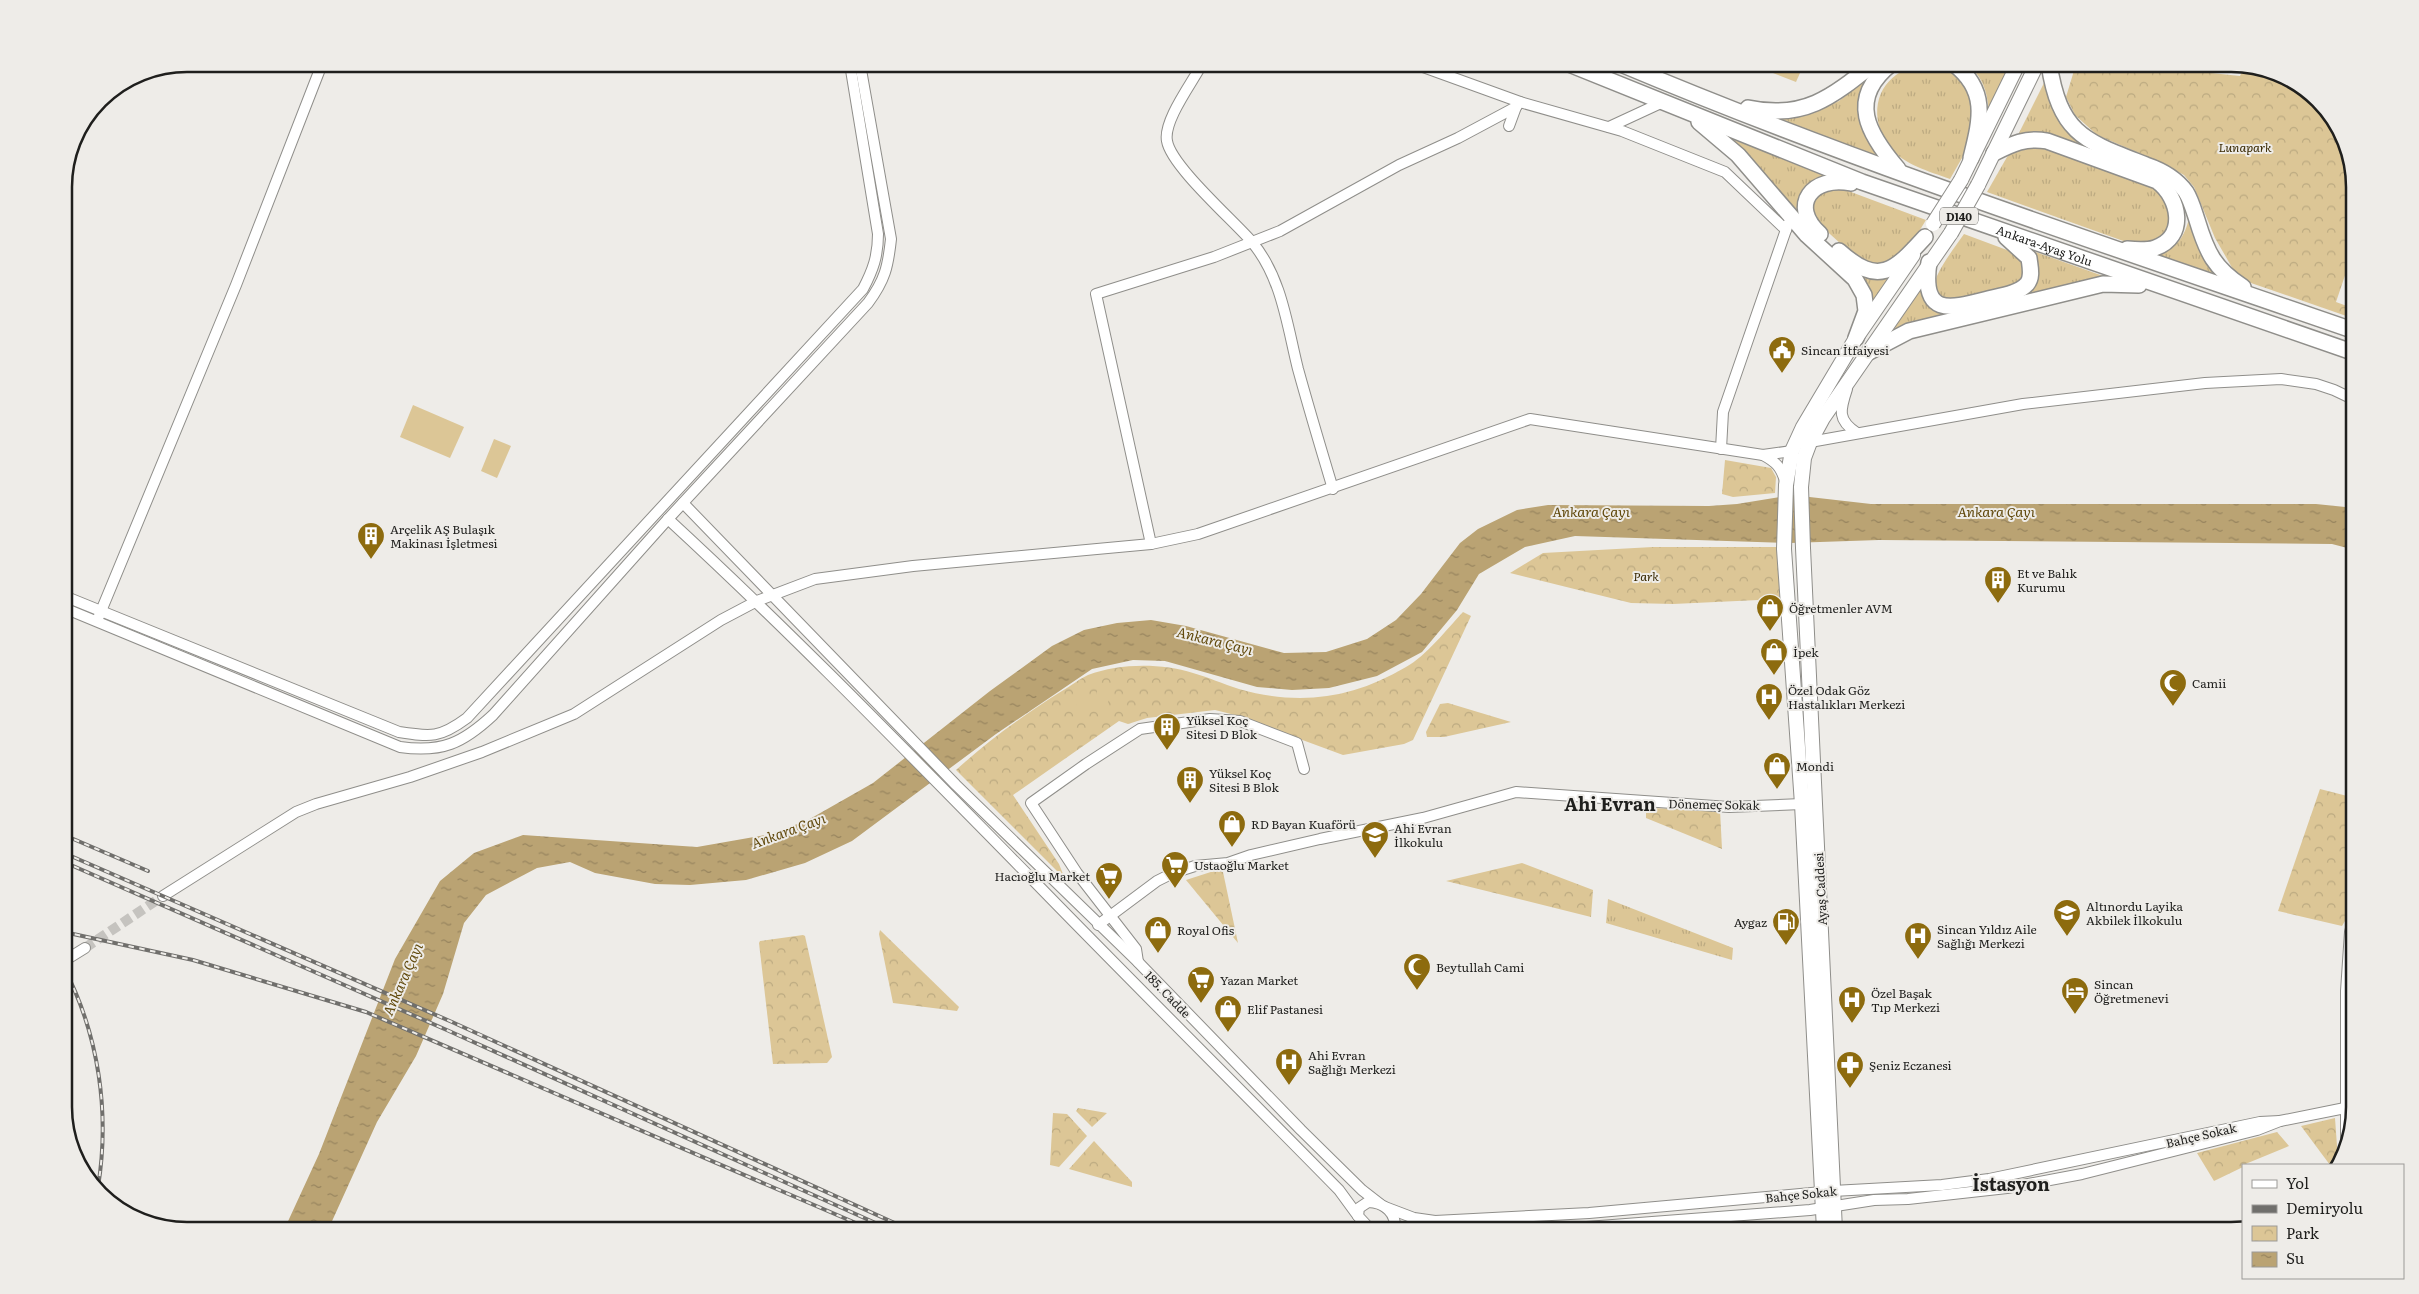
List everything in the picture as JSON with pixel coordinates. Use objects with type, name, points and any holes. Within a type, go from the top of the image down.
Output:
[{"type":"highway","name":"Ankara-Ayaş Yolu","points":[[1589,72],[1888,191],[2346,350]]},
{"type":"highway","name":"Ankara-Ayaş Yolu","points":[[1641,72],[1702,98],[2100,245],[2346,328]]},
{"type":"highway","points":[[1702,98],[1769,111],[1791,110],[1812,105],[1829,98],[1863,72]]},
{"type":"highway","points":[[1881,72],[1869,90],[1866,106],[1867,125],[1877,145],[1899,170]]},
{"type":"highway","points":[[1962,72],[1970,80],[1979,100],[1980,120],[1971,158]]},
{"type":"highway","points":[[2051,72],[2056,98],[2069,124],[2100,147],[2160,170],[2174,180],[2186,192],[2210,257],[2224,274],[2259,297]]},
{"type":"highway","points":[[1688,113],[1738,155],[1788,223],[1807,235],[1855,279],[1864,296],[1866,311],[1856,338]]},
{"type":"highway","points":[[1994,153],[2017,141],[2033,138],[2047,141],[2158,181],[2166,188],[2177,207],[2178,218],[2170,237],[2160,246],[2153,249],[2138,250],[2100,245]]},
{"type":"highway","points":[[1888,191],[1843,181],[1823,184],[1810,192],[1806,200],[1809,221],[1852,262],[1862,269],[1873,272],[1884,271],[1895,266],[1929,230]]},
{"type":"highway","points":[[1929,262],[1928,289],[1931,296],[1944,307],[1958,307],[2015,292],[2026,285],[2030,278],[2029,258],[2012,241],[1990,227]]},
{"type":"highway","points":[[1869,352],[1909,332],[2103,284],[2121,283],[2166,289]]},
{"type":"main road","name":"Ayaş Caddesi","points":[[1833,1222],[1829,1208],[1784,549],[1786,485],[1792,451],[1803,427],[1856,338],[1961,180],[2014,72]]},
{"type":"main road","name":"Ayaş Caddesi","points":[[1828,1192],[1803,548],[1801,486],[1804,458],[1823,418],[1929,262],[1951,233],[1978,185],[2033,72]]},
{"type":"main road","name":"Ayaş Caddesi","points":[[1826,1222],[1829,1208]]},
{"type":"street","points":[[99,616],[227,309],[319,72]]},
{"type":"street","points":[[73,610],[99,616],[399,732],[426,736],[448,732],[466,718],[863,289],[874,270],[878,252],[878,234],[851,72]]},
{"type":"street","points":[[73,601],[99,616],[400,747],[420,750],[458,743],[481,726],[668,519],[868,303],[882,284],[889,262],[891,239],[861,72]]},
{"type":"street","points":[[1197,72],[1167,125],[1167,145],[1216,208],[1252,243],[1279,290],[1298,368],[1333,489]]},
{"type":"street","points":[[1436,72],[1518,104],[1609,127],[1725,172],[1788,223],[1723,412],[1721,449]]},
{"type":"street","points":[[1609,127],[1663,102]]},
{"type":"street","points":[[1151,544],[1096,294],[1280,232],[1399,166],[1458,138],[1518,104]]},
{"type":"street","points":[[1509,126],[1518,104]]},
{"type":"street","points":[[1854,373],[1842,405],[1841,415],[1848,427],[1858,433]]},
{"type":"street","points":[[1810,442],[2023,404],[2205,383],[2282,379],[2316,384],[2346,396]]},
{"type":"street","points":[[163,896],[296,812],[316,804],[410,777],[482,752],[574,714],[720,620],[757,601],[815,579],[860,572],[1151,544],[1198,534],[1333,489],[1530,419],[1763,455],[1792,451]]},
{"type":"street","points":[[1763,455],[1774,461],[1782,470],[1786,485]]},
{"type":"street","points":[[683,503],[911,738],[952,788]]},
{"type":"street","points":[[668,519],[757,601],[901,746],[952,788]]},
{"type":"street","points":[[1138,962],[1136,949],[1109,916],[1031,803],[1140,729],[1210,719],[1240,721],[1297,743],[1304,770]]},
{"type":"street","name":"185. Cadde","points":[[952,788],[1138,962],[1301,1130],[1362,1190],[1383,1206]]},
{"type":"street","name":"185. Cadde","points":[[952,788],[1339,1190],[1363,1222]]},
{"type":"street","name":"Dönemeç Sokak","points":[[1098,924],[1157,880],[1195,866],[1228,863],[1251,855],[1320,839],[1423,818],[1516,792],[1729,806],[1802,804]]},
{"type":"street","points":[[73,955],[85,948]]},
{"type":"street","points":[[2345,1125],[2346,991]]},
{"type":"street","points":[[2280,1121],[2345,1108]]},
{"type":"street","name":"Bahçe Sokak","points":[[1383,1206],[1414,1218],[1435,1221],[1589,1213],[1828,1192],[1942,1185],[2012,1176],[2260,1122],[2280,1121]]},
{"type":"street","name":"Bahçe Sokak","points":[[1650,1222],[1829,1208],[1874,1200],[1908,1199],[2007,1188],[2082,1174],[2257,1130],[2280,1121]]},
{"type":"street","points":[[1358,1216],[1359,1208],[1363,1203],[1374,1202],[1383,1206],[1394,1219],[1394,1222]]},
{"type":"green space","points":[[1770,72],[1800,72],[1796,82]]},
{"type":"green space","points":[[1876,72],[1881,72],[1869,91],[1883,158],[1775,118],[1813,112],[1839,101]]},
{"type":"green space","points":[[1901,72],[1953,72],[1975,98],[1970,144],[1950,179],[1917,167],[1895,153],[1887,145],[1879,126],[1877,114],[1881,94],[1892,78]]},
{"type":"green space","points":[[1975,72],[2010,72],[1989,115],[1988,100],[1984,86]]},
{"type":"green space","name":"Lunapark","points":[[2074,72],[2202,72],[2240,76],[2241,73],[2282,84],[2307,101],[2318,112],[2335,137],[2344,165],[2346,180],[2346,273],[2336,302],[2346,306],[2346,316],[2251,283],[2234,271],[2215,238],[2194,187],[2184,175],[2162,163],[2097,135],[2075,115],[2066,97]]},
{"type":"green space","points":[[2048,75],[2051,92],[2098,152],[2017,137]]},
{"type":"green space","points":[[1729,138],[1828,176],[1812,183],[1804,193],[1802,206],[1803,223]]},
{"type":"green space","points":[[2041,146],[2153,186],[2169,200],[2170,229],[2157,242],[2129,243],[1987,192],[2007,157],[2015,150]]},
{"type":"green space","points":[[1832,188],[1843,189],[1926,220],[1904,256],[1881,266],[1862,263],[1820,225],[1813,215],[1813,201],[1817,195]]},
{"type":"green space","points":[[2189,218],[2224,278],[2158,255],[2170,249],[2179,241],[2185,231]]},
{"type":"green space","points":[[1964,234],[2015,253],[2024,263],[2023,280],[2016,285],[1974,298],[1951,300],[1943,297],[1937,289],[1936,278]]},
{"type":"green space","points":[[2030,250],[2106,277],[2003,300],[2023,291]]},
{"type":"green space","points":[[1858,273],[1890,276],[1872,303]]},
{"type":"green space","points":[[1921,286],[1959,312],[1891,333]]},
{"type":"green space","points":[[413,405],[464,427],[450,458],[400,437]]},
{"type":"green space","points":[[494,439],[511,446],[497,478],[481,471]]},
{"type":"green space","points":[[1725,460],[1771,468],[1776,477],[1775,493],[1733,497],[1722,494]]},
{"type":"green space","name":"Park","points":[[1653,547],[1778,547],[1782,599],[1673,604],[1631,603],[1510,573],[1543,553]]},
{"type":"green space","points":[[1463,612],[1471,616],[1413,740],[1404,744],[1343,755],[1235,715],[1215,710],[1147,718],[1128,724],[1119,721],[1013,795],[1059,864],[1065,879],[956,770],[994,738],[1034,709],[1081,678],[1100,671],[1127,666],[1168,667],[1261,694],[1304,698],[1345,693],[1386,678],[1414,662],[1429,649]]},
{"type":"green space","points":[[1097,689],[1108,689],[1108,712],[1097,712]]},
{"type":"green space","points":[[1077,699],[1088,699],[1088,722],[1077,722]]},
{"type":"green space","points":[[1448,703],[1511,722],[1444,737],[1427,737],[1426,732],[1440,704]]},
{"type":"green space","points":[[2320,789],[2346,796],[2346,919],[2342,926],[2278,911]]},
{"type":"green space","points":[[1646,808],[1720,810],[1722,849],[1646,818]]},
{"type":"green space","points":[[1522,863],[1593,890],[1591,917],[1446,881]]},
{"type":"green space","points":[[1220,869],[1223,872],[1238,943],[1186,880]]},
{"type":"green space","points":[[1608,899],[1733,948],[1732,960],[1606,923]]},
{"type":"green space","points":[[880,930],[959,1007],[957,1011],[893,1003],[879,934]]},
{"type":"green space","points":[[805,936],[832,1057],[827,1063],[773,1064],[759,943],[760,941]]},
{"type":"green space","points":[[1078,1108],[1107,1113],[1092,1127],[1076,1111]]},
{"type":"green space","points":[[1053,1113],[1067,1114],[1087,1136],[1059,1167],[1050,1165]]},
{"type":"green space","points":[[2335,1118],[2337,1151],[2331,1164],[2329,1164],[2301,1126]]},
{"type":"green space","points":[[2277,1132],[2289,1146],[2242,1164],[2242,1167],[2214,1181],[2197,1153]]},
{"type":"green space","points":[[1094,1141],[1132,1182],[1132,1187],[1069,1169]]},
{"type":"water","name":"Ankara Çayı","points":[[1792,495],[1871,504],[2316,504],[2346,507],[2346,548],[2332,544],[1879,540],[1790,543],[1575,536],[1525,547],[1479,574],[1457,610],[1422,652],[1377,676],[1329,688],[1292,690],[1257,687],[1165,661],[1133,660],[1092,669],[996,734],[852,841],[805,863],[746,880],[690,885],[655,884],[595,873],[570,862],[537,868],[486,895],[464,923],[443,994],[416,1056],[377,1122],[332,1222],[288,1222],[319,1154],[395,959],[440,881],[474,853],[523,835],[697,847],[771,834],[808,820],[873,783],[990,691],[1052,646],[1084,630],[1117,623],[1151,620],[1186,626],[1284,653],[1326,652],[1367,639],[1396,620],[1421,594],[1460,543],[1478,529],[1517,510],[1548,505],[1709,506],[1737,504]]},
{"type":"tunnel","points":[[85,948],[163,896]]},
{"type":"railway","points":[[73,839],[148,871]]},
{"type":"railway","points":[[73,857],[452,1022],[892,1222]]},
{"type":"railway","points":[[73,866],[449,1031],[873,1222]]},
{"type":"railway","points":[[73,934],[193,960],[366,1012],[853,1222]]},
{"type":"railway","points":[[73,988],[86,1020],[99,1075],[103,1131],[99,1179]]},
{"type":"place","name":"Sincan İtfaiyesi","points":[[1782,374]]},
{"type":"place","name":"Arçelik AŞ Bulaşık Makinası İşletmesi","points":[[371,560]]},
{"type":"place","name":"Et ve Balık Kurumu","points":[[1998,604]]},
{"type":"place","name":"Öğretmenler AVM","points":[[1770,632]]},
{"type":"place","name":"İpek","points":[[1774,676]]},
{"type":"place","name":"Camii","points":[[2173,707]]},
{"type":"place","name":"Özel Odak Göz Hastalıkları Merkezi","points":[[1769,721]]},
{"type":"place","name":"Yüksel Koç Sitesi D Blok","points":[[1167,751]]},
{"type":"place","name":"Mondi","points":[[1777,790]]},
{"type":"place","name":"Yüksel Koç Sitesi B Blok","points":[[1190,804]]},
{"type":"place","name":"RD Bayan Kuaförü","points":[[1232,848]]},
{"type":"place","name":"Ahi Evran İlkokulu","points":[[1375,859]]},
{"type":"place","name":"Ustaoğlu Market","points":[[1175,889]]},
{"type":"place","name":"Hacıoğlu Market","points":[[1109,900]]},
{"type":"place","name":"Altınordu Layika Akbilek İlkokulu","points":[[2067,937]]},
{"type":"place","name":"Aygaz","points":[[1786,946]]},
{"type":"place","name":"Royal Ofis","points":[[1158,954]]},
{"type":"place","name":"Sincan Yıldız Aile Sağlığı Merkezi","points":[[1918,960]]},
{"type":"place","name":"Beytullah Cami","points":[[1417,991]]},
{"type":"place","name":"Yazan Market","points":[[1201,1004]]},
{"type":"place","name":"Sincan Öğretmenevi","points":[[2075,1015]]},
{"type":"place","name":"Özel Başak Tıp Merkezi","points":[[1852,1024]]},
{"type":"place","name":"Elif Pastanesi","points":[[1228,1033]]},
{"type":"place","name":"Ahi Evran Sağlığı Merkezi","points":[[1289,1086]]},
{"type":"place","name":"Şeniz Eczanesi","points":[[1850,1089]]},
{"type":"district","name":"Ahi Evran","points":[[1610,803]]},
{"type":"district","name":"İstasyon","points":[[2011,1183]]}]
